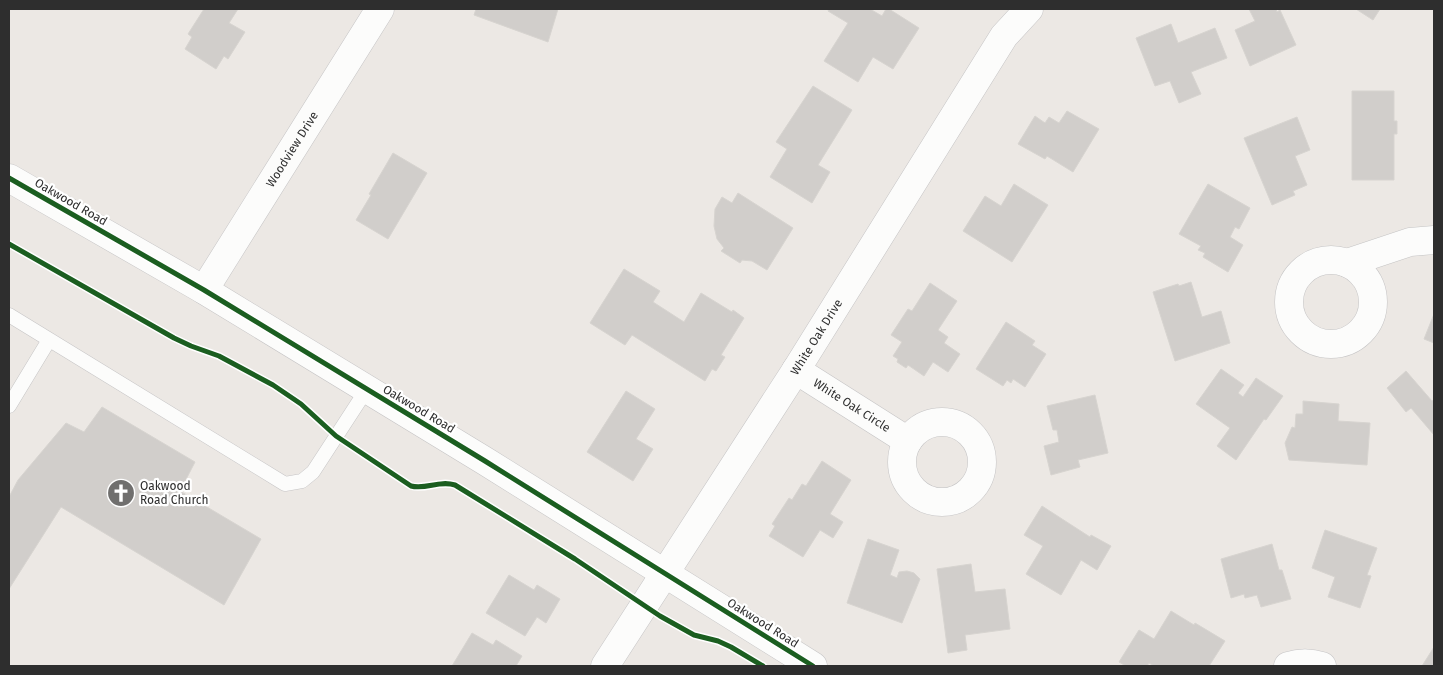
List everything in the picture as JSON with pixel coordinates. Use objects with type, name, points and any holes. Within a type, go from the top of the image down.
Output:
[{"type":"street","name":"Woodview Drive","points":[[204,290],[380,9]]},
{"type":"street","name":"White Oak Drive","points":[[605,666],[796,370],[1004,36],[1029,9]]},
{"type":"street","name":"Oakwood Road","points":[[9,178],[204,290],[813,666]]},
{"type":"street","points":[[1347,263],[1410,242],[1434,240]]},
{"type":"street","name":"White Oak Circle","points":[[796,370],[908,441]]},
{"type":"street","points":[[1288,666],[1308,662],[1322,666]]},
{"type":"lane","points":[[9,315],[285,484],[302,481],[314,472],[367,389]]},
{"type":"lane","points":[[9,406],[49,340]]},
{"type":"building","points":[[204,9],[238,9],[229,23],[245,32],[228,59],[224,56],[216,69],[185,49],[192,37],[188,34]]},
{"type":"building","points":[[476,9],[558,9],[548,42],[474,15]]},
{"type":"building","points":[[829,9],[870,9],[882,16],[886,9],[889,9],[919,28],[893,69],[873,57],[858,82],[824,61],[848,23],[828,11]]},
{"type":"building","points":[[1249,9],[1276,9],[1277,12],[1280,10],[1296,45],[1250,66],[1235,30],[1255,21]]},
{"type":"building","points":[[1356,9],[1380,9],[1373,20]]},
{"type":"building","points":[[1171,24],[1178,43],[1215,28],[1227,58],[1191,72],[1201,94],[1179,103],[1170,81],[1155,86],[1136,38]]},
{"type":"building","points":[[813,86],[852,110],[818,165],[830,172],[812,203],[770,177],[787,149],[776,142]]},
{"type":"building","points":[[1352,91],[1394,91],[1394,121],[1397,121],[1397,134],[1394,134],[1394,180],[1352,180]]},
{"type":"building","points":[[1067,111],[1099,129],[1073,172],[1047,156],[1045,159],[1018,144],[1035,116],[1045,123],[1049,117],[1059,123]]},
{"type":"building","points":[[1297,117],[1310,150],[1295,156],[1307,185],[1293,191],[1295,195],[1272,205],[1244,138]]},
{"type":"building","points":[[393,153],[427,173],[388,239],[356,220]]},
{"type":"building","points":[[1014,184],[1048,205],[1012,262],[963,231],[985,196],[1001,206]]},
{"type":"building","points":[[1208,184],[1250,208],[1239,229],[1235,227],[1230,237],[1243,245],[1228,272],[1203,257],[1205,253],[1198,250],[1201,246],[1179,234]]},
{"type":"building","points":[[738,193],[793,228],[767,270],[752,261],[742,260],[740,263],[721,251],[724,248],[717,239],[714,226],[715,209],[722,197],[732,203]]},
{"type":"building","points":[[624,269],[660,291],[653,302],[684,322],[701,293],[744,318],[721,355],[725,357],[716,371],[712,369],[705,381],[632,335],[625,345],[590,323]]},
{"type":"building","points":[[1191,282],[1202,317],[1221,311],[1230,343],[1175,361],[1153,292]]},
{"type":"building","points":[[930,283],[957,301],[938,330],[948,337],[944,343],[960,354],[948,372],[933,362],[924,376],[908,365],[906,368],[897,362],[898,359],[893,356],[902,342],[891,335],[908,309],[912,311]]},
{"type":"building","points":[[1434,314],[1434,343],[1424,339]]},
{"type":"building","points":[[1006,322],[1035,341],[1032,345],[1046,354],[1025,387],[1013,379],[1011,383],[1007,380],[1003,386],[976,369]]},
{"type":"building","points":[[1221,369],[1244,385],[1238,393],[1243,397],[1256,378],[1283,396],[1266,420],[1264,419],[1236,460],[1217,446],[1230,428],[1196,404]]},
{"type":"building","points":[[1406,371],[1432,401],[1434,399],[1434,435],[1411,408],[1406,412],[1387,388]]},
{"type":"building","points":[[626,391],[655,409],[636,439],[653,449],[633,481],[587,452]]},
{"type":"building","points":[[1095,395],[1108,453],[1078,460],[1080,467],[1051,475],[1044,446],[1059,442],[1057,430],[1053,430],[1047,406]]},
{"type":"building","points":[[1303,401],[1339,404],[1338,421],[1370,423],[1367,465],[1289,460],[1285,443],[1292,427],[1295,428],[1296,414],[1303,414]]},
{"type":"building","points":[[102,407],[195,462],[180,491],[261,539],[224,605],[61,507],[9,589],[9,497],[18,480],[66,423],[84,432]]},
{"type":"building","points":[[822,461],[851,480],[830,514],[843,522],[833,538],[820,530],[803,557],[769,536],[775,526],[772,524],[789,498],[792,500],[802,484],[806,486]]},
{"type":"building","points":[[1042,506],[1090,537],[1091,535],[1111,546],[1097,570],[1081,560],[1061,595],[1026,574],[1043,546],[1024,535]]},
{"type":"building","points":[[1325,530],[1377,548],[1367,575],[1371,576],[1360,608],[1328,597],[1335,577],[1312,568]]},
{"type":"building","points":[[868,539],[899,550],[890,575],[897,578],[899,572],[907,571],[914,573],[920,579],[902,623],[847,603]]},
{"type":"building","points":[[1272,544],[1279,570],[1282,570],[1291,599],[1261,607],[1257,595],[1245,598],[1244,594],[1231,598],[1221,559]]},
{"type":"building","points":[[971,564],[975,592],[1005,589],[1010,629],[965,635],[967,650],[948,653],[937,569]]},
{"type":"building","points":[[509,575],[534,590],[537,585],[560,599],[546,623],[537,617],[525,636],[486,613]]},
{"type":"building","points":[[1171,611],[1225,641],[1209,666],[1154,666],[1149,663],[1147,666],[1126,666],[1119,662],[1139,630],[1154,639]]},
{"type":"building","points":[[472,633],[493,645],[496,640],[522,656],[516,666],[452,666]]},
{"type":"building","points":[[1434,647],[1434,666],[1422,666]]},
{"type":"cycle path","points":[[9,178],[204,290],[485,461],[813,666]]},
{"type":"cycle path","points":[[9,244],[174,338],[219,356],[273,385],[301,404],[336,436],[411,486],[455,485],[575,559],[660,616],[694,635],[718,641],[731,647],[763,666]]},
{"type":"place","name":"Oakwood Road Church","points":[[121,493]]}]
